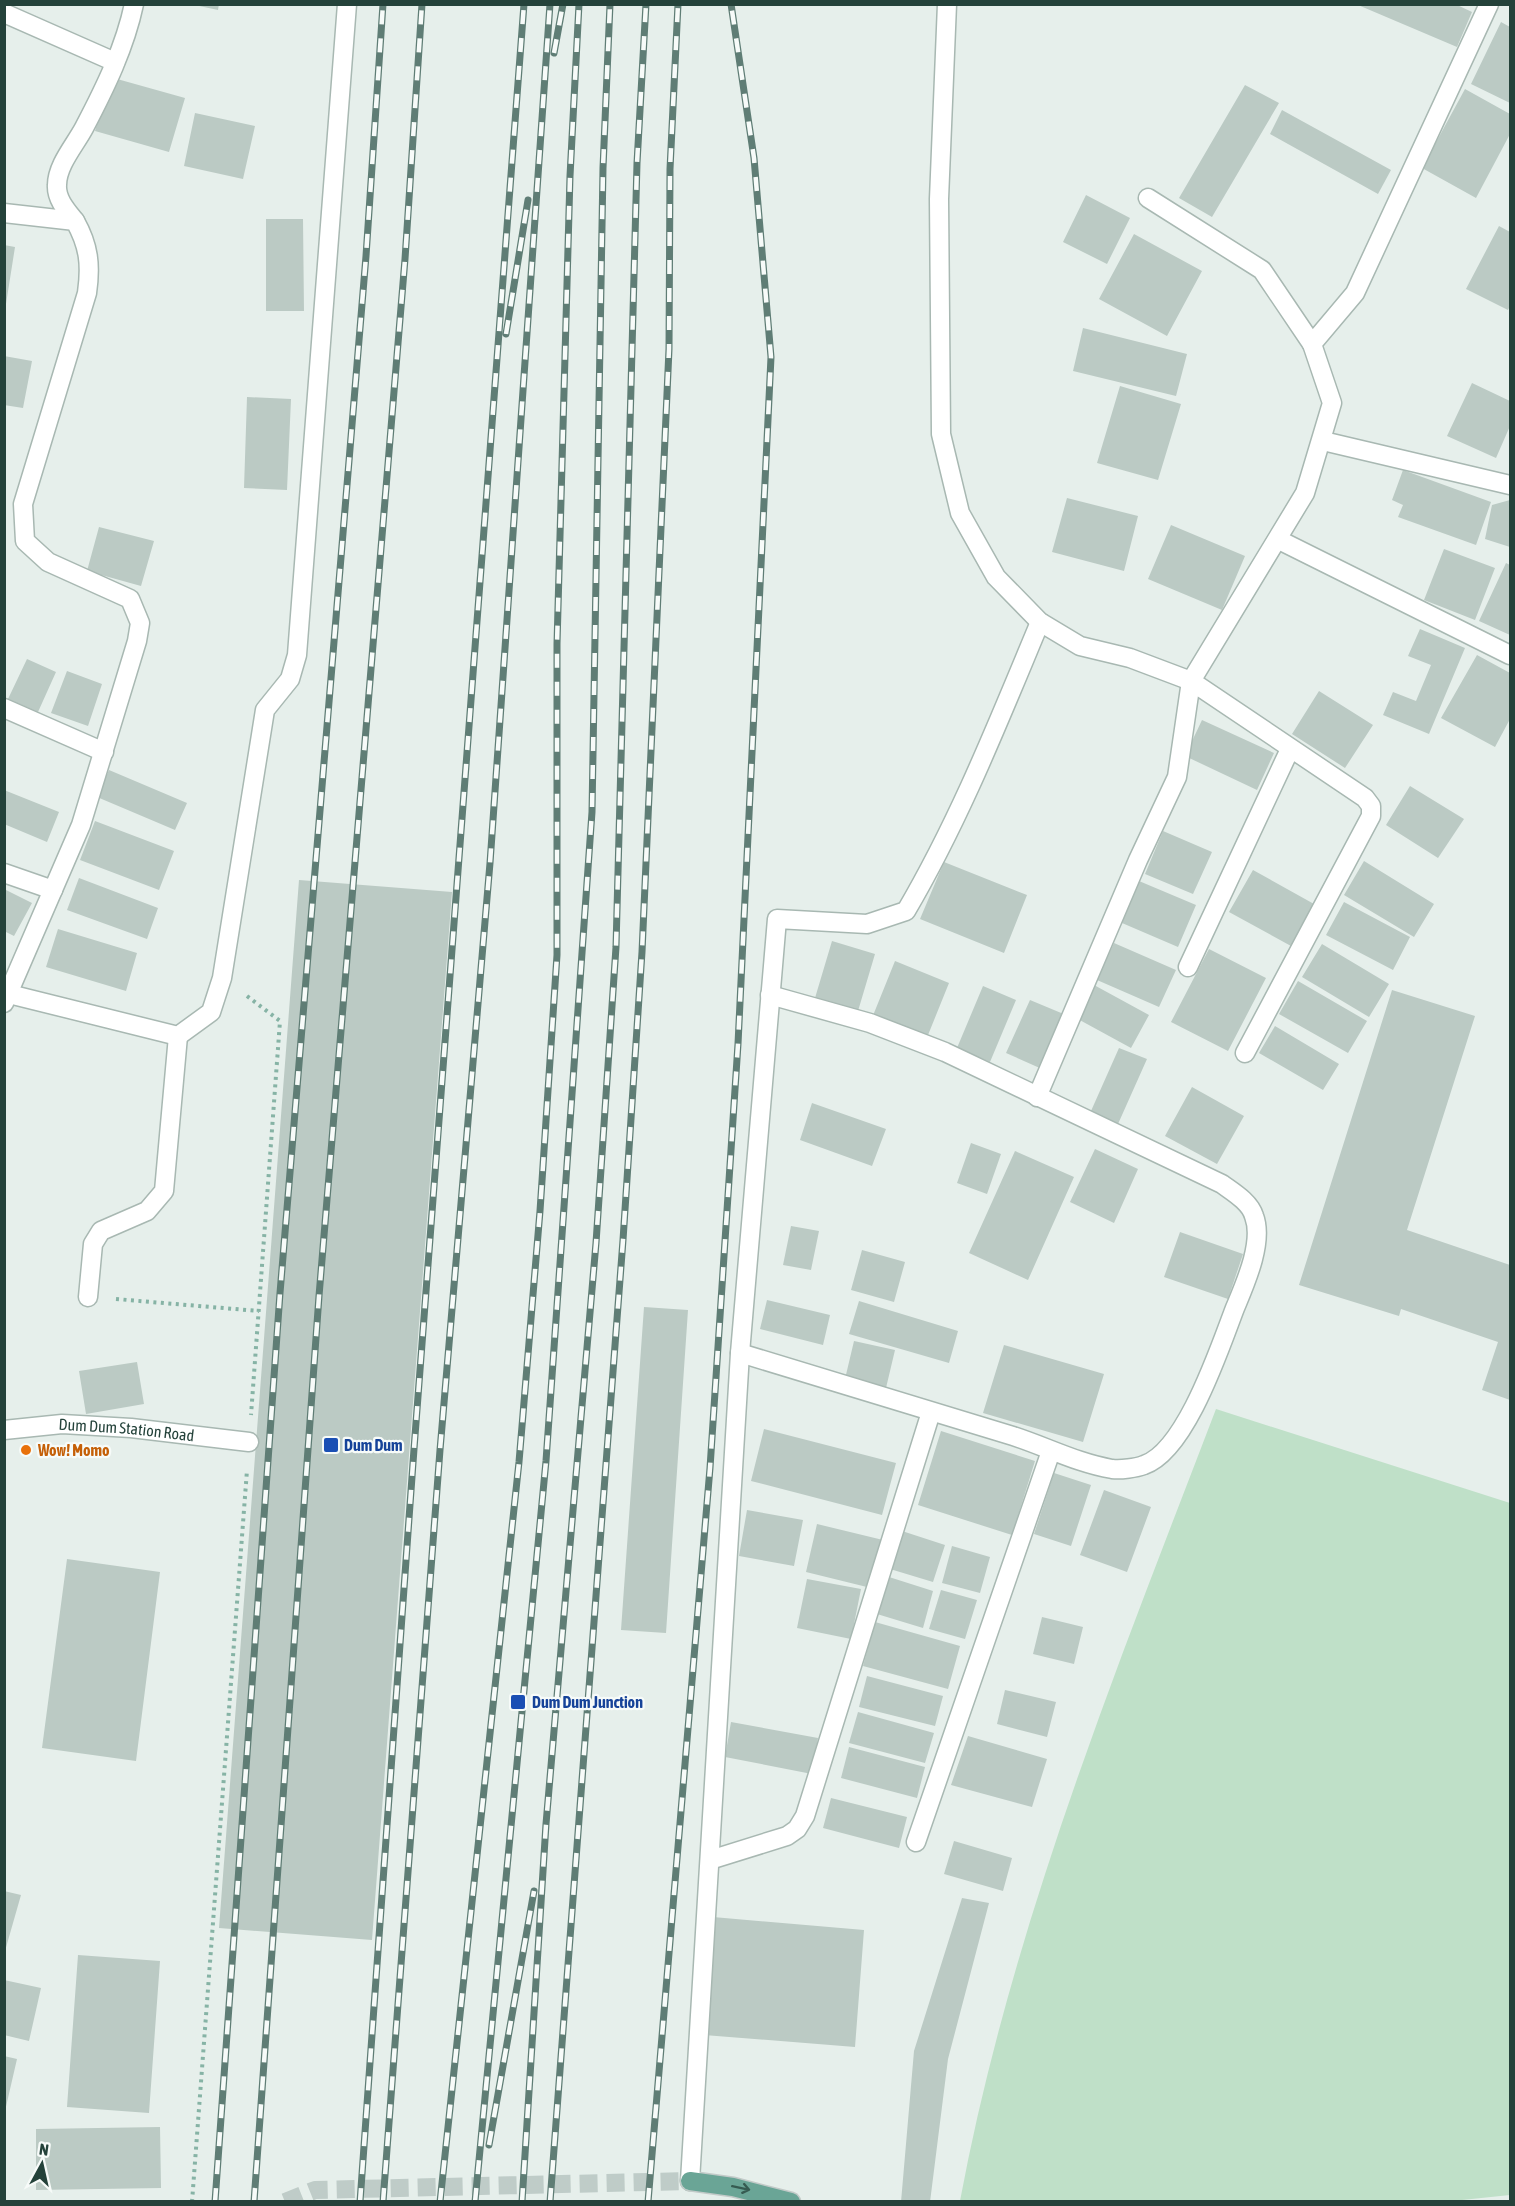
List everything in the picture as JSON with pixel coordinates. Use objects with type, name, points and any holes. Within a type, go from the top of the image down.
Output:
[{"type":"main road","points":[[690,2181],[733,2187],[791,2202]]},
{"type":"street","points":[[134,4],[127,35],[84,128],[60,171],[57,186],[60,201],[75,221],[86,242],[90,267],[87,293],[23,504],[25,541],[48,562],[130,599],[140,623],[137,641],[81,825],[7,999],[178,1036],[211,1012],[222,978],[265,710],[290,679],[297,655],[347,4]]},
{"type":"street","points":[[947,4],[939,199],[941,434],[960,513],[996,577],[1040,622],[1080,646],[1130,658],[1191,681],[1365,798],[1371,806],[1371,816],[1245,1053]]},
{"type":"street","points":[[1312,344],[1355,293],[1490,4]]},
{"type":"street","points":[[4,13],[115,62]]},
{"type":"street","points":[[1037,1097],[1137,860],[1177,777],[1191,681],[1279,540],[1305,493],[1323,441],[1332,403],[1312,344],[1262,270],[1148,198]]},
{"type":"street","points":[[4,213],[75,221]]},
{"type":"street","points":[[1323,441],[1510,485]]},
{"type":"street","points":[[1279,540],[1510,655]]},
{"type":"street","points":[[690,2181],[740,1353],[777,919],[867,924],[906,911],[938,856],[987,750],[1040,622]]},
{"type":"street","points":[[4,708],[104,752]]},
{"type":"street","points":[[1188,967],[1290,749]]},
{"type":"street","points":[[4,873],[53,890]]},
{"type":"street","points":[[740,1353],[1025,1440],[1072,1459],[1115,1469],[1145,1465],[1172,1443],[1194,1410],[1251,1266],[1255,1226],[1254,1215],[1222,1184],[945,1052],[870,1023],[770,995]]},
{"type":"street","points":[[88,1297],[93,1244],[101,1231],[147,1211],[164,1191],[178,1036]]},
{"type":"street","points":[[710,1860],[787,1836],[796,1829],[805,1816],[931,1412]]},
{"type":"street","name":"Dum Dum Station Road","points":[[4,1430],[62,1424],[131,1428],[249,1442]]},
{"type":"street","points":[[916,1842],[1052,1451]]},
{"type":"path","points":[[192,2202],[280,1021],[222,978]]},
{"type":"path","points":[[88,1297],[259,1311]]},
{"type":"green space","points":[[1216,1409],[1510,1503],[1510,2195],[1443,2202],[960,2201],[982,2099],[1037,1898],[1105,1701]]},
{"type":"building","points":[[190,4],[219,4],[218,10]]},
{"type":"building","points":[[1455,4],[1472,12],[1457,47],[1358,5]]},
{"type":"building","points":[[1501,22],[1510,27],[1510,103],[1471,84]]},
{"type":"building","points":[[110,77],[185,98],[169,152],[95,131]]},
{"type":"building","points":[[1245,85],[1279,103],[1212,217],[1179,198]]},
{"type":"building","points":[[1465,89],[1510,114],[1510,134],[1476,198],[1422,168]]},
{"type":"building","points":[[1282,110],[1391,170],[1378,194],[1270,134]]},
{"type":"building","points":[[195,113],[255,126],[243,179],[184,166]]},
{"type":"building","points":[[1086,195],[1130,218],[1107,264],[1063,242]]},
{"type":"building","points":[[266,219],[303,219],[304,311],[266,311]]},
{"type":"building","points":[[1499,226],[1510,232],[1510,306],[1508,310],[1466,289]]},
{"type":"building","points":[[1134,234],[1202,271],[1167,336],[1099,299]]},
{"type":"building","points":[[4,245],[15,247],[6,304],[4,304]]},
{"type":"building","points":[[1083,328],[1187,354],[1176,396],[1073,371]]},
{"type":"building","points":[[4,356],[32,361],[23,408],[4,405]]},
{"type":"building","points":[[1472,383],[1510,401],[1510,426],[1496,458],[1447,436]]},
{"type":"building","points":[[1120,386],[1181,404],[1158,480],[1097,463]]},
{"type":"building","points":[[247,397],[291,399],[287,490],[244,488]]},
{"type":"building","points":[[1403,470],[1491,502],[1476,545],[1398,517],[1403,505],[1392,500]]},
{"type":"building","points":[[1067,498],[1138,516],[1124,571],[1052,552]]},
{"type":"building","points":[[1510,500],[1510,547],[1485,539],[1492,505]]},
{"type":"building","points":[[1171,525],[1245,556],[1222,610],[1148,579]]},
{"type":"building","points":[[99,527],[154,541],[141,586],[87,571]]},
{"type":"building","points":[[1444,549],[1495,568],[1475,620],[1424,600]]},
{"type":"building","points":[[1506,563],[1510,565],[1510,635],[1479,621]]},
{"type":"building","points":[[1420,629],[1465,648],[1429,734],[1383,715],[1393,692],[1416,701],[1431,665],[1408,656]]},
{"type":"building","points":[[1477,655],[1510,673],[1510,719],[1495,747],[1441,718]]},
{"type":"building","points":[[27,659],[56,672],[38,712],[8,699]]},
{"type":"building","points":[[67,671],[102,684],[88,726],[51,713]]},
{"type":"building","points":[[1319,691],[1373,725],[1345,768],[1292,734]]},
{"type":"building","points":[[1202,720],[1274,753],[1257,790],[1185,756]]},
{"type":"building","points":[[109,770],[187,803],[175,830],[97,797]]},
{"type":"building","points":[[1410,786],[1464,819],[1438,858],[1386,825]]},
{"type":"building","points":[[4,790],[59,812],[47,842],[4,824]]},
{"type":"building","points":[[95,821],[174,851],[159,890],[80,860]]},
{"type":"building","points":[[1163,831],[1212,852],[1193,894],[1145,874]]},
{"type":"building","points":[[1364,861],[1434,904],[1414,937],[1344,895]]},
{"type":"building","points":[[944,862],[1027,895],[1004,953],[920,919]]},
{"type":"building","points":[[1253,870],[1314,904],[1291,946],[1229,912]]},
{"type":"building","points":[[79,878],[158,908],[147,939],[67,910]]},
{"type":"building","name":"Dum Dum","points":[[299,880],[452,892],[372,1940],[219,1928]]},
{"type":"building","points":[[1139,881],[1196,905],[1178,947],[1122,923]]},
{"type":"building","points":[[4,889],[32,903],[14,936],[4,931]]},
{"type":"building","points":[[1344,902],[1410,937],[1393,970],[1326,935]]},
{"type":"building","points":[[58,929],[137,953],[126,991],[46,967]]},
{"type":"building","points":[[832,941],[875,954],[858,1011],[815,998]]},
{"type":"building","points":[[1114,943],[1176,970],[1159,1007],[1097,980]]},
{"type":"building","points":[[1322,944],[1389,984],[1369,1017],[1302,977]]},
{"type":"building","points":[[1209,949],[1266,978],[1228,1051],[1171,1022]]},
{"type":"building","points":[[895,961],[949,983],[926,1040],[872,1018]]},
{"type":"building","points":[[1298,981],[1367,1021],[1348,1053],[1279,1014]]},
{"type":"building","points":[[1094,985],[1149,1015],[1131,1048],[1076,1018]]},
{"type":"building","points":[[983,986],[1016,1000],[990,1062],[957,1048]]},
{"type":"building","points":[[1392,990],[1475,1016],[1407,1230],[1510,1265],[1510,1400],[1482,1390],[1498,1342],[1401,1309],[1399,1316],[1299,1285]]},
{"type":"building","points":[[1030,1000],[1066,1015],[1042,1069],[1006,1053]]},
{"type":"building","points":[[1275,1026],[1339,1064],[1323,1090],[1259,1053]]},
{"type":"building","points":[[1119,1048],[1147,1059],[1118,1124],[1091,1111]]},
{"type":"building","points":[[1192,1087],[1244,1116],[1217,1164],[1165,1136]]},
{"type":"building","points":[[812,1103],[886,1129],[872,1166],[800,1140]]},
{"type":"building","points":[[971,1143],[1001,1154],[987,1194],[957,1183]]},
{"type":"building","points":[[1095,1149],[1138,1169],[1114,1223],[1070,1202]]},
{"type":"building","points":[[1015,1151],[1074,1177],[1028,1280],[969,1253]]},
{"type":"building","points":[[791,1226],[819,1231],[811,1270],[783,1265]]},
{"type":"building","points":[[1180,1232],[1243,1254],[1228,1299],[1164,1277]]},
{"type":"building","points":[[862,1250],[905,1262],[894,1302],[851,1290]]},
{"type":"building","points":[[767,1300],[830,1315],[823,1345],[760,1329]]},
{"type":"building","points":[[859,1301],[958,1331],[949,1363],[849,1334]]},
{"type":"building","points":[[644,1307],[688,1310],[666,1633],[621,1630]]},
{"type":"building","points":[[854,1341],[895,1350],[886,1388],[845,1379]]},
{"type":"building","points":[[1004,1345],[1104,1374],[1083,1442],[983,1413]]},
{"type":"building","points":[[137,1362],[144,1404],[86,1414],[79,1371]]},
{"type":"building","points":[[764,1429],[896,1463],[882,1515],[751,1481]]},
{"type":"building","points":[[941,1431],[1035,1461],[1012,1535],[918,1505]]},
{"type":"building","points":[[1054,1473],[1091,1485],[1071,1546],[1034,1534]]},
{"type":"building","points":[[1104,1490],[1151,1507],[1127,1572],[1080,1555]]},
{"type":"building","points":[[747,1510],[803,1520],[794,1566],[739,1556]]},
{"type":"building","points":[[817,1524],[883,1540],[871,1588],[806,1572]]},
{"type":"building","points":[[902,1531],[945,1545],[933,1582],[890,1569]]},
{"type":"building","points":[[952,1546],[990,1557],[980,1593],[942,1583]]},
{"type":"building","points":[[67,1559],[160,1572],[136,1761],[42,1748]]},
{"type":"building","points":[[889,1577],[933,1591],[923,1628],[877,1614]]},
{"type":"building","points":[[807,1579],[861,1589],[851,1639],[797,1628]]},
{"type":"building","points":[[941,1590],[977,1600],[965,1639],[929,1629]]},
{"type":"building","points":[[1042,1617],[1083,1627],[1074,1664],[1033,1654]]},
{"type":"building","points":[[875,1622],[960,1646],[948,1689],[863,1666]]},
{"type":"building","points":[[867,1676],[943,1696],[935,1726],[859,1707]]},
{"type":"building","points":[[1005,1690],[1056,1702],[1047,1737],[997,1724]]},
{"type":"building","points":[[858,1712],[934,1733],[925,1763],[849,1743]]},
{"type":"building","points":[[731,1722],[818,1738],[812,1774],[725,1757]]},
{"type":"building","points":[[968,1736],[1047,1759],[1032,1807],[951,1785]]},
{"type":"building","points":[[849,1747],[925,1767],[917,1798],[841,1778]]},
{"type":"building","points":[[831,1798],[907,1817],[899,1848],[823,1828]]},
{"type":"building","points":[[954,1841],[1012,1858],[1003,1891],[944,1874]]},
{"type":"building","points":[[4,1891],[21,1895],[5,1951],[4,1951]]},
{"type":"building","points":[[962,1898],[989,1903],[948,2059],[930,2202],[901,2202],[914,2051]]},
{"type":"building","points":[[713,1917],[864,1930],[855,2047],[704,2035]]},
{"type":"building","points":[[78,1955],[160,1961],[149,2113],[67,2107]]},
{"type":"building","points":[[4,1980],[41,1988],[29,2041],[4,2035]]},
{"type":"building","points":[[4,2056],[17,2059],[5,2111],[4,2111]]},
{"type":"building","points":[[160,2127],[161,2188],[36,2190],[36,2129]]},
{"type":"tunnel","points":[[285,2202],[315,2190],[690,2181]]},
{"type":"railway","points":[[215,2202],[280,1293],[366,256],[383,4]]},
{"type":"railway","points":[[254,2202],[319,1296],[405,259],[422,4]]},
{"type":"railway","points":[[360,2202],[414,1449],[524,4]]},
{"type":"railway","points":[[383,2202],[440,1450],[490,863],[550,4]]},
{"type":"railway","points":[[554,53],[563,4]]},
{"type":"railway","points":[[440,2202],[519,1462],[540,1211],[557,955],[557,644],[570,176],[579,4]]},
{"type":"railway","points":[[475,2202],[546,1461],[592,812],[603,168],[610,4]]},
{"type":"railway","points":[[522,2202],[546,1824],[596,1243],[616,947],[637,163],[646,4]]},
{"type":"railway","points":[[550,2202],[623,1240],[642,952],[669,349],[670,169],[678,4]]},
{"type":"railway","points":[[648,2202],[710,1468],[738,1044],[771,357],[754,158],[731,4]]},
{"type":"railway","points":[[506,334],[528,200]]},
{"type":"railway","points":[[489,2145],[534,1891]]},
{"type":"place","name":"Dum Dum","points":[[331,1445]]},
{"type":"place","name":"Wow! Momo","points":[[26,1450]]},
{"type":"place","name":"Dum Dum Junction","points":[[518,1702]]}]
